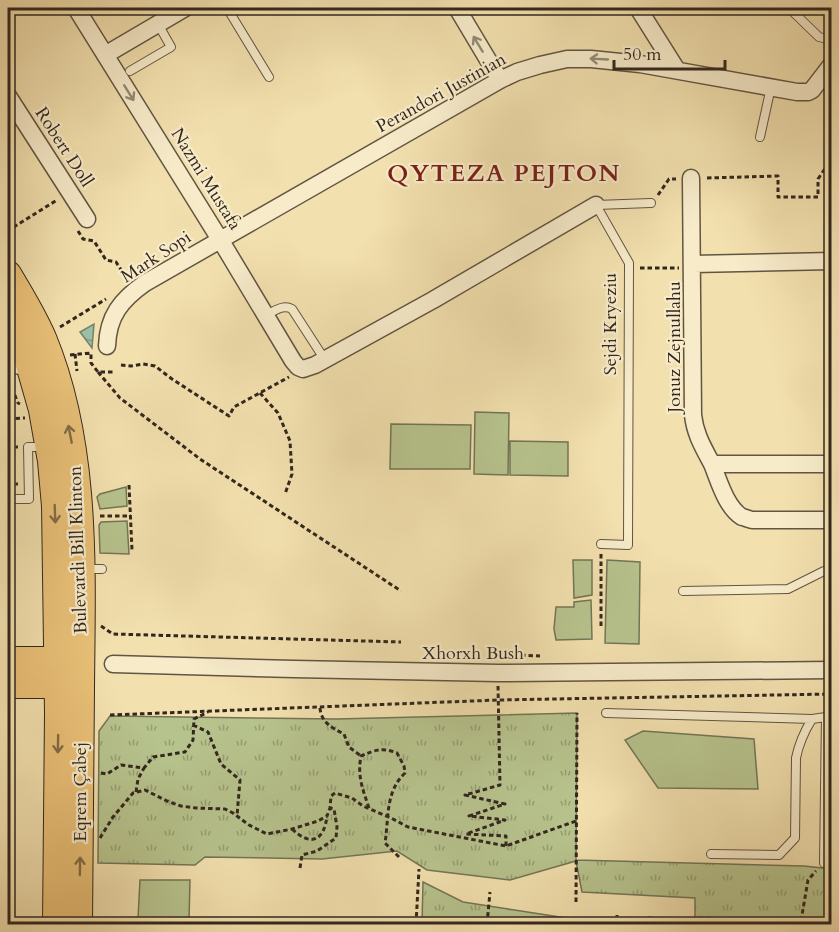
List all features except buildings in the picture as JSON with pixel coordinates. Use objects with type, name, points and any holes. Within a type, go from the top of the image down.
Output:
[{"type":"main road","name":"Bulevardi Bill Klinton","points":[[8,274],[42,335],[55,370],[74,456],[79,504],[91,569],[69,673]]},
{"type":"main road","name":"Bulevardi Bill Klinton","points":[[8,316],[18,362],[42,410],[49,447],[69,673]]},
{"type":"main road","points":[[8,660],[69,673]]},
{"type":"main road","points":[[8,685],[69,673]]},
{"type":"main road","name":"Eqrem Çabej","points":[[56,924],[69,673]]},
{"type":"main road","name":"Eqrem Çabej","points":[[69,673],[79,924]]},
{"type":"street","name":"Nazmi Mustafa","points":[[76,8],[221,240],[293,361],[303,369]]},
{"type":"street","points":[[105,55],[185,8]]},
{"type":"street","points":[[457,8],[500,80]]},
{"type":"street","points":[[638,8],[677,70]]},
{"type":"street","name":"Perandori Justinian","points":[[221,240],[517,72],[567,59],[611,60],[808,92],[815,87],[831,64]]},
{"type":"street","name":"Robert Doll","points":[[8,96],[82,224]]},
{"type":"street","name":"Jonuz Zejnullahu","points":[[692,178],[693,414],[700,442],[728,501],[743,517],[752,520],[831,520]]},
{"type":"street","points":[[303,369],[325,360],[433,300],[596,206]]},
{"type":"street","name":"Mark Sopi","points":[[108,346],[108,333],[115,312],[134,291],[221,240]]},
{"type":"street","points":[[693,266],[831,261]]},
{"type":"street","points":[[712,464],[831,464]]},
{"type":"street","name":"Xhorxh Bush","points":[[113,664],[498,673],[831,670]]},
{"type":"lane","points":[[227,8],[269,77]]},
{"type":"lane","points":[[789,8],[819,37],[831,40]]},
{"type":"lane","points":[[130,71],[171,47],[158,23]]},
{"type":"lane","points":[[760,137],[771,87]]},
{"type":"lane","points":[[596,206],[651,203]]},
{"type":"lane","name":"Sejdi Kryeziu","points":[[596,206],[629,263],[628,544],[601,544]]},
{"type":"lane","points":[[266,315],[283,306],[292,309],[325,360]]},
{"type":"lane","points":[[8,499],[29,499],[28,447],[49,447]]},
{"type":"lane","points":[[683,591],[788,589],[824,571]]},
{"type":"lane","points":[[606,713],[812,719],[826,717],[824,863]]},
{"type":"lane","points":[[711,854],[779,855],[795,838],[796,758],[803,733],[812,719]]},
{"type":"path","points":[[823,8],[831,16]]},
{"type":"path","points":[[651,203],[669,179],[692,178],[778,176],[778,198],[818,197],[818,179],[831,158]]},
{"type":"path","points":[[8,228],[9,230],[58,198]]},
{"type":"path","points":[[82,224],[83,239],[94,241],[106,260],[116,262],[134,291]]},
{"type":"path","points":[[629,268],[693,266]]},
{"type":"path","points":[[53,331],[115,294]]},
{"type":"path","points":[[68,356],[91,353],[91,363],[120,398],[200,459],[401,591]]},
{"type":"path","points":[[121,365],[155,366],[229,416],[234,407],[303,369]]},
{"type":"path","points":[[98,372],[113,372]]},
{"type":"path","points":[[260,393],[278,413],[290,441],[292,474],[285,494]]},
{"type":"path","points":[[8,419],[30,418]]},
{"type":"path","points":[[129,485],[132,550]]},
{"type":"path","points":[[101,516],[131,516]]},
{"type":"path","points":[[601,544],[601,627]]},
{"type":"path","points":[[101,626],[113,634],[401,642]]},
{"type":"path","points":[[498,673],[500,785],[465,795],[505,804],[469,816],[505,820],[466,834],[506,836],[506,846]]},
{"type":"path","points":[[103,716],[498,700],[831,694]]},
{"type":"path","points":[[320,707],[321,715],[329,726],[344,734],[349,747],[361,756]]},
{"type":"path","points":[[136,793],[138,779],[153,757],[184,752],[193,740],[194,719],[208,711]]},
{"type":"path","points":[[576,902],[577,713]]},
{"type":"path","points":[[194,725],[208,732],[221,764],[240,780],[237,816]]},
{"type":"path","points":[[361,756],[386,749],[397,753],[404,766],[405,773],[398,780],[389,803],[385,843],[400,858]]},
{"type":"path","points":[[361,756],[358,768],[369,808]]},
{"type":"path","points":[[96,772],[107,774],[121,765],[144,768]]},
{"type":"path","points":[[95,845],[133,793],[145,790],[181,806],[225,809],[267,834],[292,829],[327,816]]},
{"type":"path","points":[[292,829],[301,837],[309,840],[322,833],[326,827],[331,796],[335,793],[352,798],[363,806],[408,827],[506,846],[576,821]]},
{"type":"path","points":[[300,868],[302,855],[317,851],[336,838],[334,809],[330,808]]},
{"type":"path","points":[[824,863],[831,898]]},
{"type":"path","points":[[801,921],[808,880],[824,863]]},
{"type":"path","points":[[416,924],[419,868]]},
{"type":"path","points":[[487,924],[490,892]]},
{"type":"path","points":[[617,915],[617,924]]},
{"type":"path","points":[[650,916],[650,924]]},
{"type":"path","points":[[699,918],[831,922]]},
{"type":"green space","points":[[475,412],[509,413],[508,475],[474,474]]},
{"type":"green space","points":[[391,424],[471,425],[470,469],[390,469]]},
{"type":"green space","points":[[510,441],[568,442],[568,476],[510,475]]},
{"type":"green space","points":[[126,487],[127,506],[100,509],[97,497],[100,494]]},
{"type":"green space","points":[[127,521],[129,554],[100,553],[99,525],[101,522]]},
{"type":"green space","points":[[573,560],[592,560],[592,595],[574,598]]},
{"type":"green space","points":[[607,560],[640,562],[639,644],[605,643]]},
{"type":"green space","points":[[591,600],[592,639],[556,640],[554,629],[556,607],[574,607],[574,602]]},
{"type":"green space","points":[[577,713],[576,860],[804,866],[831,869],[831,924],[695,924],[695,898],[582,892],[576,861],[510,880],[427,870],[397,851],[322,859],[205,857],[195,865],[98,863],[99,731],[110,716],[336,719]]},
{"type":"green space","points":[[643,731],[754,739],[758,789],[658,788],[625,740]]},
{"type":"green space","points":[[140,880],[190,880],[189,920],[138,918]]},
{"type":"green space","points":[[423,882],[463,902],[566,918],[569,924],[422,924]]},
{"type":"water","points":[[94,324],[92,348],[80,332]]},
{"type":"district","name":"QYTEZA PEJTON","points":[[504,173]]}]
